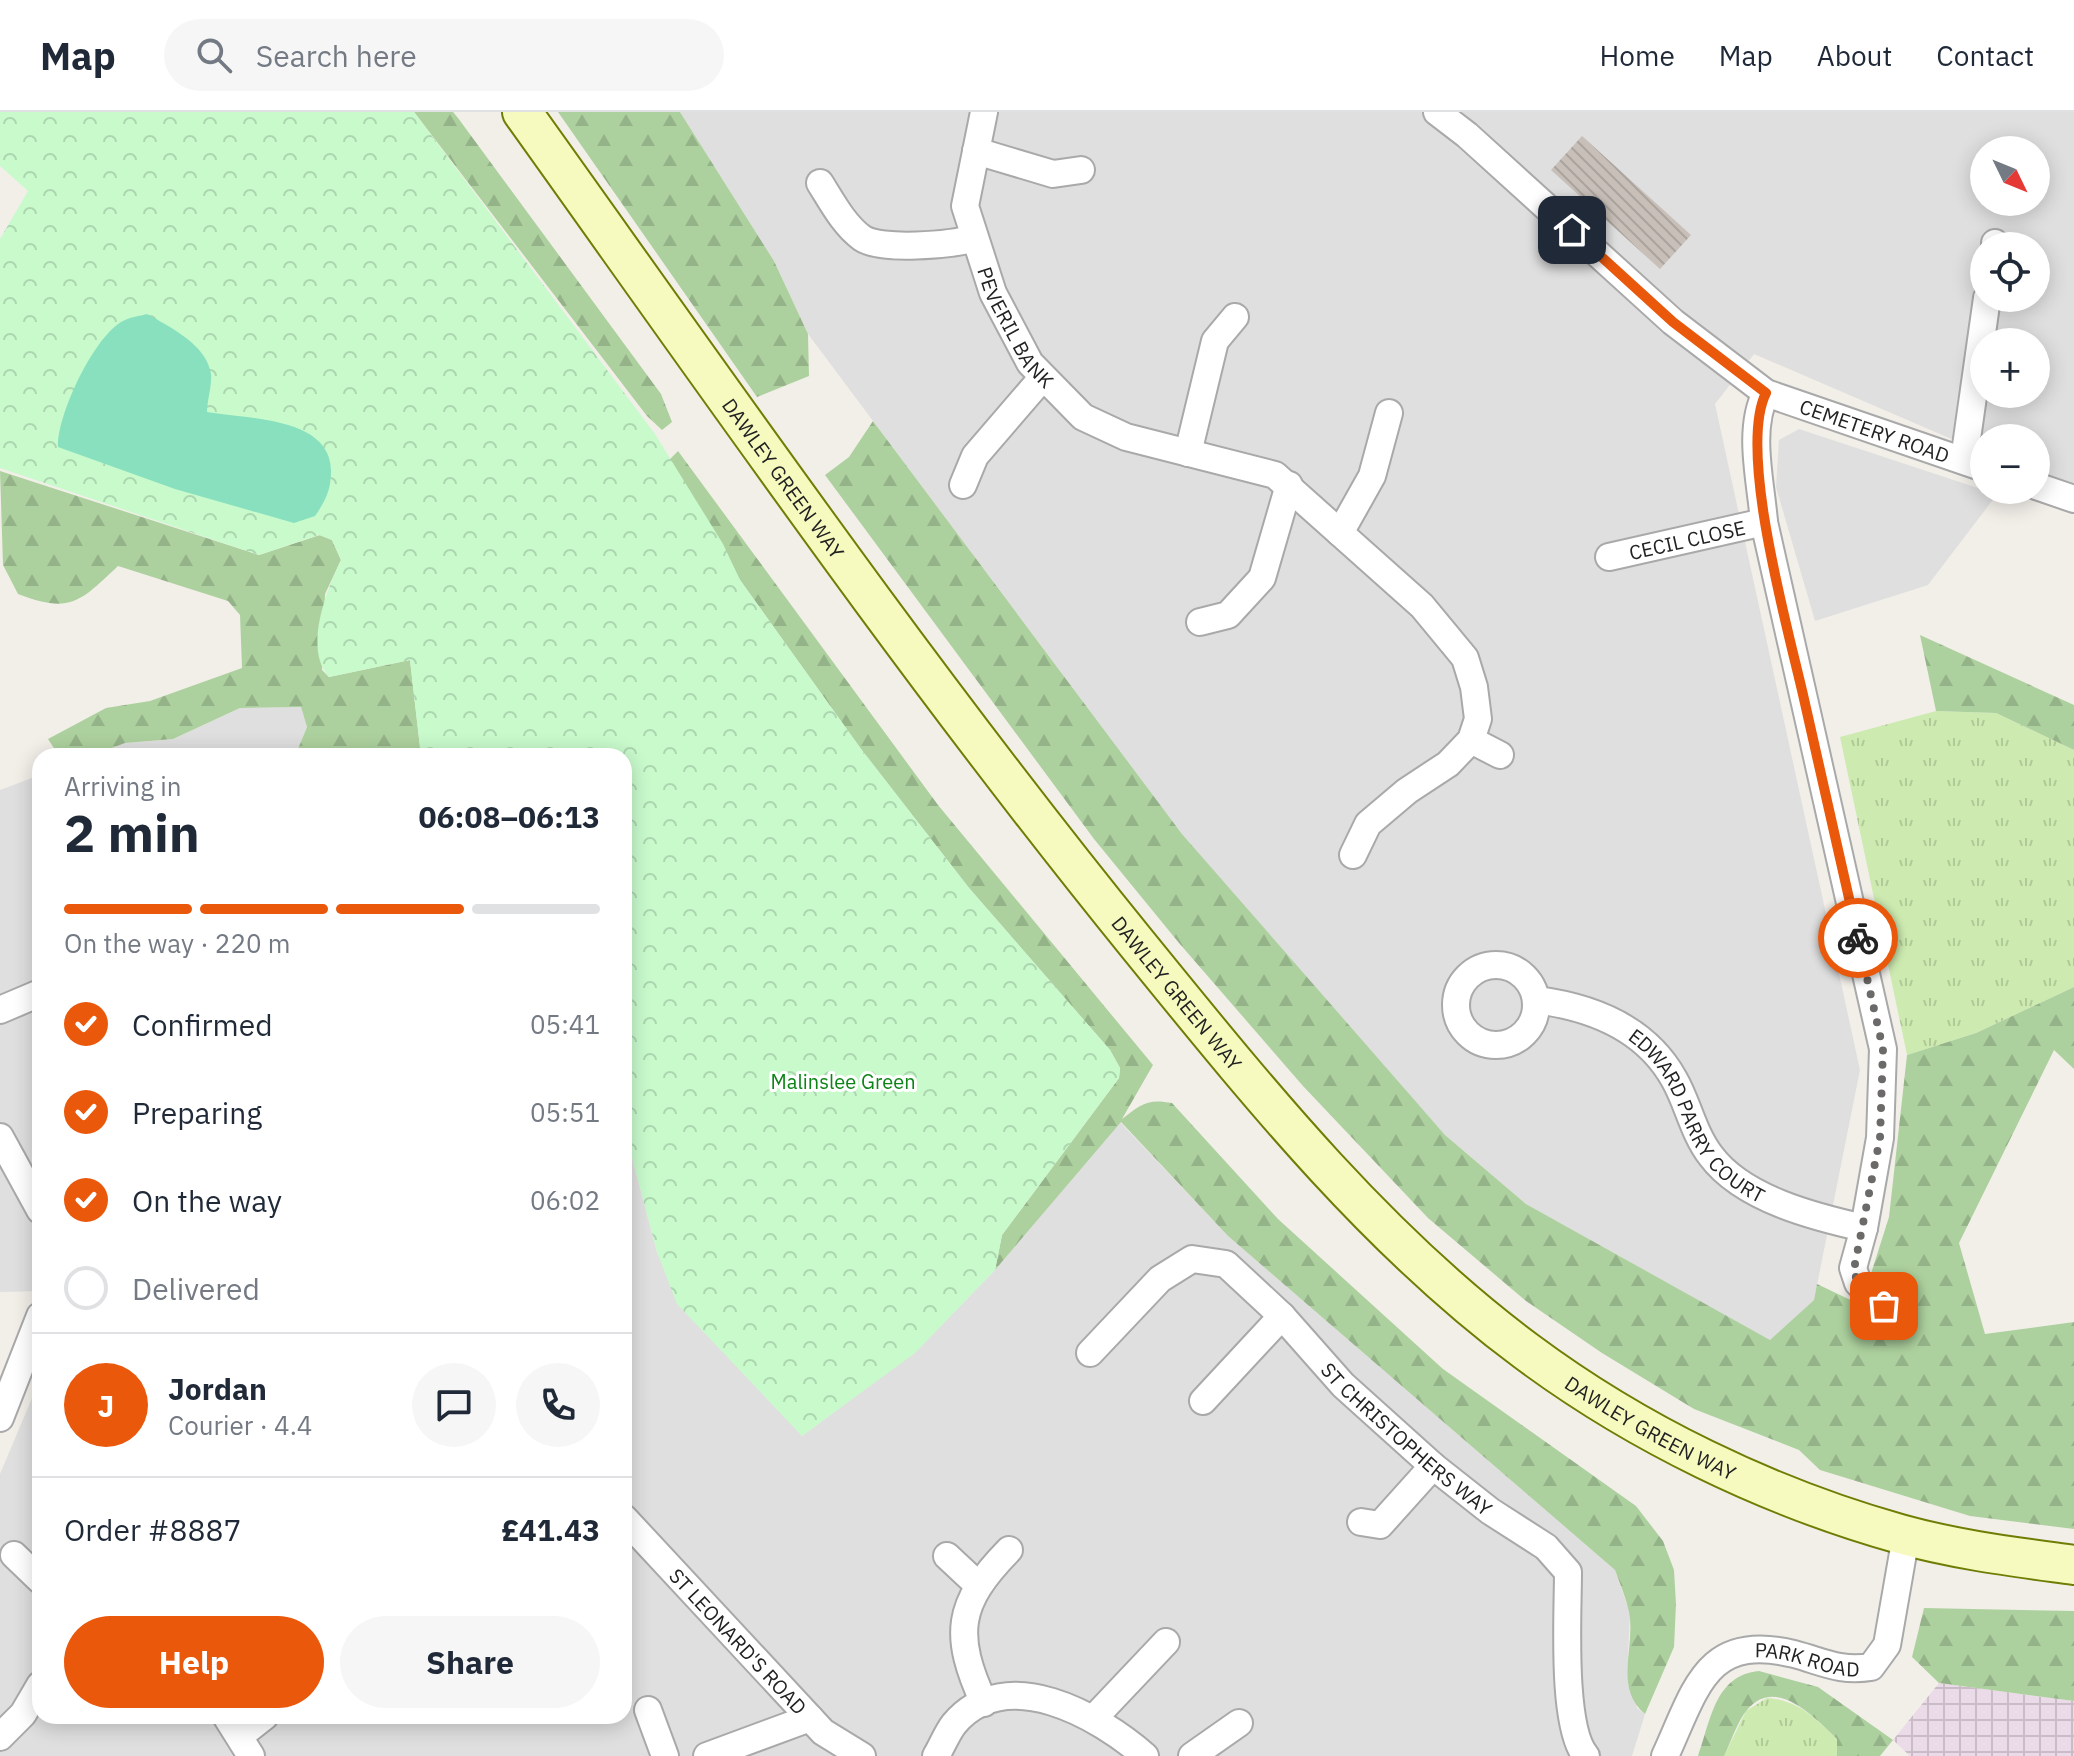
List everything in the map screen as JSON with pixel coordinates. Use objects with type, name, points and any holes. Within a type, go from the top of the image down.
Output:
[{"type":"main road","name":"DAWLEY GREEN WAY","points":[[522,112],[897,634],[1036,821],[1176,992],[1353,1197],[1468,1305],[1529,1353],[1634,1421],[1806,1503],[1906,1536],[2074,1565]]},
{"type":"street","name":"PEVERIL BANK","points":[[984,112],[965,206],[993,293],[1030,363],[1083,417],[1126,437],[1275,475],[1289,485],[1422,606],[1465,658],[1474,687],[1478,719],[1471,740]]},
{"type":"street","name":"CEMETERY ROAD","points":[[1437,112],[1467,135],[1673,322],[1766,393],[1970,463]]},
{"type":"street","points":[[976,151],[1053,174],[1081,170]]},
{"type":"street","points":[[820,183],[840,215],[862,238],[873,243],[932,245],[974,238]]},
{"type":"street","points":[[1977,424],[1986,312]]},
{"type":"street","points":[[1188,453],[1215,341],[1235,317]]},
{"type":"street","points":[[963,485],[975,456],[1043,377]]},
{"type":"street","points":[[1766,393],[1759,406],[1757,437],[1764,522],[1883,1049],[1880,1138],[1853,1274],[1884,1306]]},
{"type":"street","points":[[1340,533],[1372,476],[1389,413]]},
{"type":"street","points":[[1200,622],[1228,615],[1262,578],[1289,485]]},
{"type":"street","points":[[2050,491],[2074,499]]},
{"type":"street","name":"CECIL CLOSE","points":[[1609,557],[1764,522]]},
{"type":"street","points":[[1353,855],[1368,824],[1407,791],[1448,764],[1471,740],[1500,755]]},
{"type":"street","points":[[0,1010],[32,996]]},
{"type":"street","name":"EDWARD PARRY COURT","points":[[1536,1000],[1567,1004],[1607,1016],[1638,1037],[1674,1078],[1711,1157],[1733,1176],[1782,1203],[1864,1228]]},
{"type":"street","points":[[0,1137],[32,1195]]},
{"type":"street","name":"ST CHRISTOPHERS WAY","points":[[1090,1353],[1160,1279],[1192,1259],[1226,1264],[1282,1316],[1343,1385],[1433,1466],[1490,1511],[1546,1547],[1568,1572],[1568,1650],[1573,1727],[1586,1756]]},
{"type":"street","points":[[1203,1401],[1282,1316]]},
{"type":"street","points":[[0,1418],[32,1336]]},
{"type":"street","points":[[1361,1522],[1380,1525],[1433,1466]]},
{"type":"street","name":"ST LEONARD'S ROAD","points":[[632,1527],[823,1732],[862,1756]]},
{"type":"street","name":"PARK ROAD","points":[[1665,1756],[1711,1666],[1725,1655],[1756,1647],[1848,1671],[1871,1667],[1887,1645],[1906,1536]]},
{"type":"street","points":[[984,1703],[968,1669],[961,1638],[966,1607],[978,1585],[1009,1550]]},
{"type":"street","points":[[14,1555],[32,1572]]},
{"type":"street","points":[[947,1556],[978,1585]]},
{"type":"street","points":[[1094,1718],[1166,1642]]},
{"type":"street","points":[[936,1756],[955,1723],[984,1703],[1000,1697],[1028,1696],[1094,1718],[1145,1756]]},
{"type":"street","points":[[0,1737],[23,1714],[32,1699]]},
{"type":"street","points":[[648,1710],[665,1756]]},
{"type":"street","points":[[707,1756],[810,1718]]},
{"type":"street","points":[[1192,1756],[1239,1723]]},
{"type":"shaded area","points":[[680,112],[2074,112],[2074,492],[2050,481],[2050,424],[1970,424],[1970,447],[1754,354],[1715,404],[1860,1070],[1814,1300],[1771,1341],[1526,1204],[1445,1135],[1182,834],[808,334],[774,261]]},
{"type":"shaded area","points":[[1799,429],[1970,485],[1970,504],[1990,504],[1928,585],[1815,621],[1776,487],[1779,440]]},
{"type":"shaded area","points":[[301,707],[307,727],[298,748],[112,748],[125,743],[173,739],[240,708]]},
{"type":"shaded area","points":[[32,778],[32,1291],[0,1292],[0,790]]},
{"type":"shaded area","points":[[1120,1122],[1228,1236],[1615,1570],[1630,1614],[1628,1656],[1637,1708],[1645,1714],[1632,1756],[0,1756],[0,1474],[32,1398],[32,1724],[632,1724],[632,1157],[657,1252],[802,1436],[915,1352],[995,1270]]},
{"type":"shaded area","points":[[1939,1683],[2074,1701],[2074,1756],[1910,1756],[1893,1740]]},
{"type":"green space","name":"Malinslee Green","points":[[0,112],[414,112],[655,434],[723,544],[740,580],[861,749],[969,888],[1110,1050],[1120,1068],[1119,1078],[1002,1235],[995,1270],[915,1353],[802,1436],[677,1304],[657,1252],[632,1157],[632,748],[420,748],[410,660],[329,677],[321,665],[318,651],[320,619],[341,560],[332,540],[319,535],[259,555],[0,468],[0,239],[28,191],[0,166]]},
{"type":"green space","points":[[414,112],[453,112],[458,118],[661,394],[672,422],[662,430],[647,416]]},
{"type":"green space","points":[[558,112],[680,112],[774,261],[808,334],[809,376],[757,397]]},
{"type":"green space","points":[[147,314],[186,338],[203,354],[211,374],[207,412],[283,423],[317,439],[327,452],[331,470],[327,494],[315,516],[294,523],[175,489],[58,447],[70,397],[89,359],[112,329],[123,321]]},
{"type":"green space","points":[[873,421],[1182,834],[1445,1135],[1526,1204],[1770,1340],[1814,1300],[1817,1284],[1861,1305],[1889,1217],[1907,1055],[1976,1033],[2074,987],[2074,1069],[2054,1050],[1959,1243],[1985,1334],[2074,1322],[2074,1529],[1970,1516],[1820,1470],[1799,1450],[1694,1409],[1602,1353],[1526,1301],[1428,1218],[1303,1086],[1094,839],[825,475],[849,457]]},
{"type":"green space","points":[[678,451],[938,805],[1153,1065],[1122,1119],[1144,1104],[1156,1101],[1172,1103],[1278,1219],[1443,1369],[1636,1506],[1663,1541],[1674,1570],[1674,1647],[1645,1714],[1630,1692],[1629,1612],[1615,1570],[1228,1236],[1121,1122],[995,1270],[1002,1235],[1119,1078],[1120,1068],[1110,1050],[969,888],[861,749],[740,580],[712,527],[540,591]]},
{"type":"green space","points":[[0,471],[259,555],[320,535],[332,540],[341,560],[325,594],[322,670],[329,677],[410,660],[420,748],[298,748],[307,727],[301,707],[240,708],[173,739],[125,743],[112,748],[54,748],[48,739],[106,708],[150,701],[242,668],[240,615],[228,601],[118,566],[83,596],[73,601],[50,603],[18,594],[3,565]]},
{"type":"green space","points":[[1920,635],[2074,705],[2074,750],[1996,713],[1936,711]]},
{"type":"green space","points":[[1936,711],[1996,713],[2074,750],[2074,987],[1976,1033],[1907,1055],[1840,737]]},
{"type":"green space","points":[[1924,1608],[2074,1611],[2074,1701],[1939,1683],[1912,1657]]},
{"type":"green space","points":[[1759,1671],[1818,1687],[1893,1740],[1880,1756],[1837,1756],[1837,1739],[1807,1711],[1782,1698],[1770,1697],[1758,1700],[1747,1710],[1724,1756],[1698,1756],[1711,1714],[1724,1690],[1744,1674]]},
{"type":"green space","points":[[1767,1698],[1788,1702],[1814,1717],[1837,1739],[1837,1756],[1724,1756],[1746,1711]]},
{"type":"building","points":[[1582,136],[1691,235],[1660,269],[1551,170]]},
{"type":"way so far","points":[[1858,938],[1883,1049],[1880,1138],[1853,1274],[1858,1283],[1884,1306]]},
{"type":"route","points":[[1572,230],[1673,322],[1766,393],[1759,406],[1757,437],[1764,522],[1858,938]]}]
